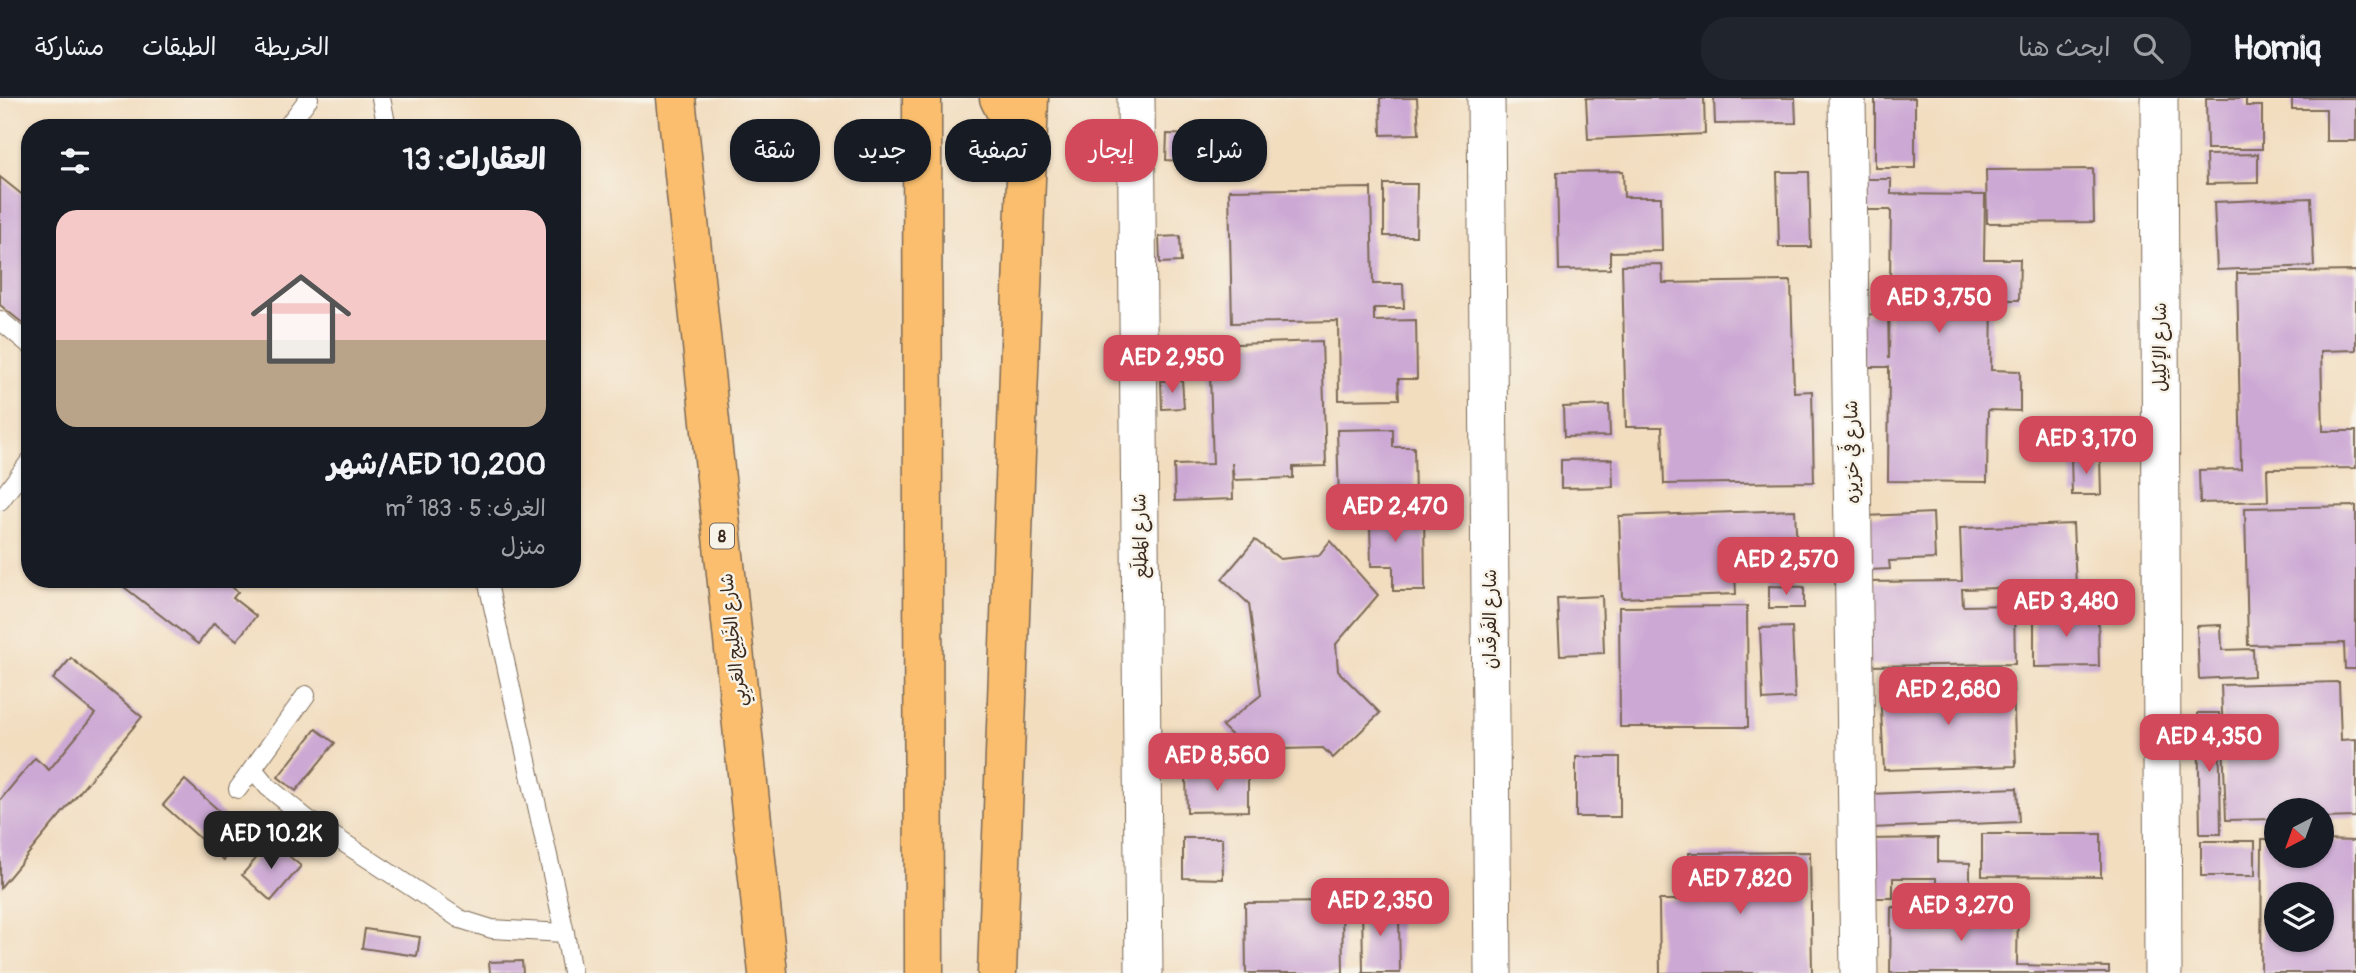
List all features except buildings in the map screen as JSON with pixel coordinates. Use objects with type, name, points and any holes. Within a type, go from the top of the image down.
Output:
[{"type":"highway","name":"شارع الخَلِيج العَربِي","points":[[676,98],[768,973]]},
{"type":"highway","points":[[922,98],[924,973]]},
{"type":"highway","points":[[999,98],[1011,119]]},
{"type":"highway","points":[[1028,119],[1029,98]]},
{"type":"highway","points":[[997,973],[1026,182]]},
{"type":"street","name":"شارع المَطلَع","points":[[1136,98],[1144,973]]},
{"type":"street","name":"شارع الفَرقَدان","points":[[1486,98],[1493,973]]},
{"type":"street","name":"شارع فَي خرَيزه","points":[[1847,98],[1859,973]]},
{"type":"street","name":"شارع الإكلِيل","points":[[2159,98],[2163,973]]},
{"type":"lane","points":[[293,119],[309,98]]},
{"type":"lane","points":[[381,98],[385,119]]},
{"type":"lane","points":[[0,320],[21,338]]},
{"type":"lane","points":[[0,501],[21,473]]},
{"type":"lane","points":[[489,588],[572,973]]},
{"type":"lane","points":[[238,789],[306,695]]},
{"type":"lane","points":[[253,769],[268,787],[306,818],[460,919],[492,929],[565,933]]}]
